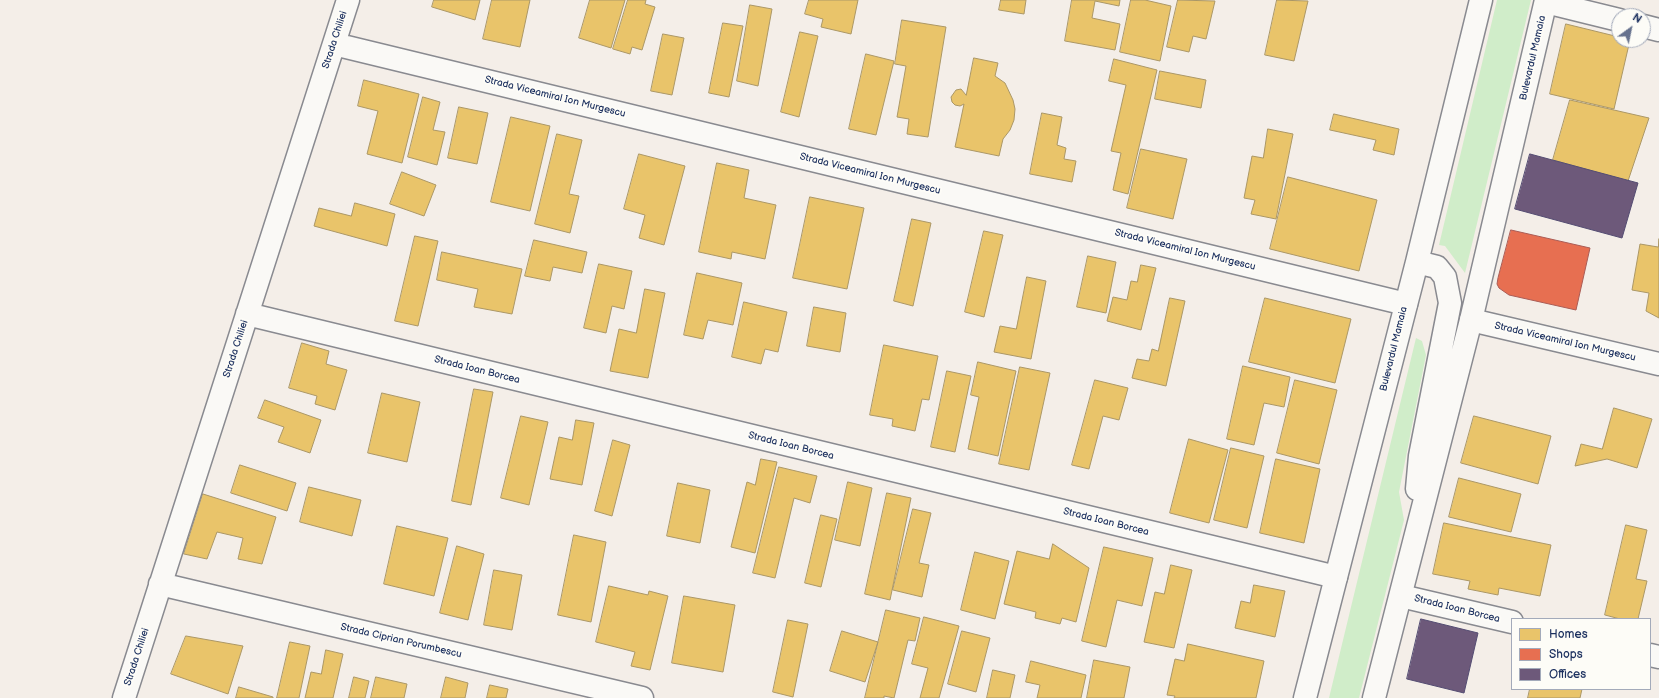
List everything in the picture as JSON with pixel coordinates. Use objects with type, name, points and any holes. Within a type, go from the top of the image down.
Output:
[{"type":"street","name":"Strada Chiliei","points":[[124,698],[348,0]]},
{"type":"street","name":"Bulevardul Mamaia","points":[[1305,698],[1417,262],[1481,0]]},
{"type":"street","name":"Bulevardul Mamaia","points":[[1374,698],[1470,320],[1546,1]]},
{"type":"street","points":[[1546,1],[1611,18]]},
{"type":"street","name":"Strada Viceamiral Ion Murgescu","points":[[334,44],[1406,304]]},
{"type":"street","points":[[1417,262],[1437,267],[1445,278],[1450,303],[1420,456],[1417,496],[1420,520]]},
{"type":"street","name":"Strada Ioan Borcea","points":[[247,314],[1336,577]]},
{"type":"street","name":"Strada Viceamiral Ion Murgescu","points":[[1470,320],[1659,364]]},
{"type":"street","name":"Strada Ciprian Porumbescu","points":[[160,584],[642,698]]},
{"type":"street","name":"Strada Ioan Borcea","points":[[1401,596],[1511,622]]},
{"type":"green space","points":[[1497,0],[1531,0],[1465,273],[1445,246],[1439,245]]},
{"type":"green space","points":[[1416,338],[1422,341],[1426,355],[1399,492],[1404,520],[1359,698],[1329,698]]},
{"type":"building: Homes","points":[[434,0],[480,0],[475,20],[432,7]]},
{"type":"building: Homes","points":[[492,0],[530,0],[520,47],[483,39]]},
{"type":"building: Homes","points":[[590,0],[625,0],[611,48],[579,38]]},
{"type":"building: Homes","points":[[628,0],[646,0],[645,4],[655,7],[642,50],[632,47],[630,54],[613,49]]},
{"type":"building: Homes","points":[[809,0],[858,0],[851,34],[821,27],[823,19],[805,14]]},
{"type":"building: Homes","points":[[1001,0],[1026,0],[1024,14],[999,10]]},
{"type":"building: Homes","points":[[1072,0],[1120,0],[1119,6],[1095,1],[1092,18],[1120,24],[1115,50],[1065,41]]},
{"type":"building: Homes","points":[[1131,0],[1145,0],[1171,6],[1160,61],[1120,52]]},
{"type":"building: Homes","points":[[1178,0],[1215,1],[1206,39],[1193,36],[1189,52],[1167,47]]},
{"type":"building: Homes","points":[[1277,0],[1308,1],[1294,61],[1265,55]]},
{"type":"building: Homes","points":[[750,5],[772,9],[758,86],[737,81]]},
{"type":"building: Homes","points":[[902,20],[946,27],[928,137],[907,134],[909,119],[897,117],[906,66],[895,64]]},
{"type":"building: Homes","points":[[723,23],[743,26],[729,97],[709,93]]},
{"type":"building: Homes","points":[[1566,24],[1611,35],[1611,48],[1628,48],[1614,109],[1550,94]]},
{"type":"building: Homes","points":[[800,32],[818,36],[799,117],[781,112]]},
{"type":"building: Homes","points":[[663,34],[684,38],[672,95],[651,91]]},
{"type":"building: Homes","points":[[866,54],[894,61],[876,135],[849,129]]},
{"type":"building: Homes","points":[[974,58],[998,63],[995,76],[1005,83],[1013,100],[1015,109],[1014,120],[1010,130],[1003,139],[999,156],[955,147],[964,104],[960,106],[955,105],[952,102],[951,97],[956,90],[961,89],[966,95]]},
{"type":"building: Homes","points":[[1114,59],[1157,70],[1128,194],[1113,190],[1121,153],[1111,151],[1126,85],[1109,81]]},
{"type":"building: Homes","points":[[1160,71],[1206,80],[1201,108],[1155,99]]},
{"type":"building: Homes","points":[[364,80],[419,94],[402,163],[367,154],[378,111],[358,106]]},
{"type":"building: Homes","points":[[423,97],[440,102],[433,130],[445,132],[437,165],[408,157]]},
{"type":"building: Homes","points":[[1570,100],[1649,118],[1628,181],[1553,160]]},
{"type":"building: Homes","points":[[459,107],[488,113],[477,164],[448,158]]},
{"type":"building: Homes","points":[[1042,113],[1062,117],[1057,145],[1066,148],[1064,159],[1076,161],[1072,182],[1030,174]]},
{"type":"building: Homes","points":[[1334,114],[1399,129],[1394,155],[1373,150],[1376,140],[1330,130]]},
{"type":"building: Homes","points":[[511,117],[550,126],[530,211],[491,202]]},
{"type":"building: Homes","points":[[1268,129],[1293,134],[1276,219],[1251,214],[1255,200],[1244,198],[1252,156],[1263,158]]},
{"type":"building: Homes","points":[[557,134],[582,140],[569,194],[579,196],[570,233],[535,224]]},
{"type":"building: Homes","points":[[1141,149],[1187,159],[1173,219],[1127,208]]},
{"type":"building: Homes","points":[[639,154],[685,166],[664,245],[639,238],[645,215],[624,209]]},
{"type":"building: Homes","points":[[717,163],[749,170],[744,198],[776,205],[765,259],[732,252],[731,259],[699,252]]},
{"type":"building: Homes","points":[[402,172],[436,185],[424,216],[390,204]]},
{"type":"building: Homes","points":[[1288,177],[1377,200],[1359,271],[1270,249]]},
{"type":"building: Homes","points":[[810,197],[864,208],[847,289],[793,278]]},
{"type":"building: Homes","points":[[355,203],[395,214],[387,246],[314,226],[319,208],[351,216]]},
{"type":"building: Homes","points":[[912,219],[931,223],[913,306],[894,301]]},
{"type":"building: Homes","points":[[984,231],[1003,235],[984,317],[965,312]]},
{"type":"building: Homes","points":[[415,236],[438,241],[418,326],[395,321]]},
{"type":"building: Homes","points":[[1659,239],[1659,318],[1646,311],[1649,293],[1632,290],[1640,244],[1658,247]]},
{"type":"building: Homes","points":[[534,240],[587,252],[582,273],[553,267],[550,281],[525,276]]},
{"type":"building: Homes","points":[[442,252],[522,269],[512,314],[474,307],[478,289],[437,280]]},
{"type":"building: Homes","points":[[1088,256],[1116,262],[1106,313],[1077,307]]},
{"type":"building: Homes","points":[[599,264],[632,271],[624,309],[612,306],[606,333],[584,328]]},
{"type":"building: Homes","points":[[1141,265],[1156,268],[1141,330],[1107,321],[1113,297],[1127,300],[1131,281],[1137,282]]},
{"type":"building: Homes","points":[[697,273],[742,283],[733,325],[708,320],[703,339],[684,335]]},
{"type":"building: Homes","points":[[1027,277],[1046,281],[1031,359],[994,352],[1000,326],[1016,329]]},
{"type":"building: Homes","points":[[645,289],[665,293],[648,378],[610,371],[619,329],[636,333]]},
{"type":"building: Homes","points":[[1170,298],[1185,301],[1166,386],[1132,378],[1137,359],[1149,361],[1152,349],[1158,351]]},
{"type":"building: Homes","points":[[1265,298],[1351,319],[1335,383],[1249,362]]},
{"type":"building: Homes","points":[[744,302],[787,312],[778,352],[765,349],[761,364],[732,357]]},
{"type":"building: Homes","points":[[814,307],[846,313],[840,352],[807,346]]},
{"type":"building: Homes","points":[[302,343],[329,351],[326,364],[347,370],[335,410],[315,404],[317,396],[289,388]]},
{"type":"building: Homes","points":[[884,345],[938,356],[929,400],[922,399],[915,431],[892,426],[893,419],[870,415]]},
{"type":"building: Homes","points":[[978,362],[1016,371],[998,456],[968,449],[979,397],[971,395]]},
{"type":"building: Homes","points":[[1243,366],[1290,377],[1284,407],[1264,403],[1254,445],[1227,439]]},
{"type":"building: Homes","points":[[1020,367],[1050,373],[1029,470],[999,464]]},
{"type":"building: Homes","points":[[947,371],[971,376],[955,452],[931,447]]},
{"type":"building: Homes","points":[[1095,380],[1128,388],[1119,420],[1103,416],[1089,469],[1072,465]]},
{"type":"building: Homes","points":[[1295,380],[1337,390],[1319,464],[1277,453]]},
{"type":"building: Homes","points":[[474,389],[493,392],[471,505],[452,501]]},
{"type":"building: Homes","points":[[382,393],[420,402],[407,462],[368,453]]},
{"type":"building: Homes","points":[[265,400],[321,420],[310,453],[278,442],[284,427],[258,418]]},
{"type":"building: Homes","points":[[1614,408],[1652,419],[1637,468],[1607,459],[1575,466],[1581,444],[1602,449]]},
{"type":"building: Homes","points":[[521,416],[548,422],[529,505],[501,498]]},
{"type":"building: Homes","points":[[1474,416],[1551,436],[1538,484],[1461,463]]},
{"type":"building: Homes","points":[[576,420],[594,423],[582,485],[550,479],[559,437],[572,440]]},
{"type":"building: Homes","points":[[1189,439],[1228,450],[1209,523],[1170,513]]},
{"type":"building: Homes","points":[[613,440],[630,445],[612,516],[595,511]]},
{"type":"building: Homes","points":[[1231,448],[1264,456],[1247,528],[1214,520]]},
{"type":"building: Homes","points":[[761,459],[777,462],[755,553],[731,547],[747,482],[755,485]]},
{"type":"building: Homes","points":[[1276,459],[1320,469],[1304,543],[1260,533]]},
{"type":"building: Homes","points":[[240,465],[296,483],[287,511],[231,493]]},
{"type":"building: Homes","points":[[779,467],[817,476],[810,503],[794,498],[775,578],[753,573]]},
{"type":"building: Homes","points":[[1459,478],[1521,494],[1511,532],[1449,517]]},
{"type":"building: Homes","points":[[848,482],[872,488],[860,546],[835,540]]},
{"type":"building: Homes","points":[[678,483],[710,490],[700,543],[667,536]]},
{"type":"building: Homes","points":[[309,487],[361,500],[352,536],[300,522]]},
{"type":"building: Homes","points":[[887,493],[911,498],[890,600],[865,594]]},
{"type":"building: Homes","points":[[203,494],[276,517],[262,564],[238,559],[243,538],[217,532],[207,559],[184,554]]},
{"type":"building: Homes","points":[[913,509],[931,513],[919,563],[929,565],[922,597],[893,590]]},
{"type":"building: Homes","points":[[821,515],[837,519],[821,587],[805,583]]},
{"type":"building: Homes","points":[[1444,523],[1551,545],[1540,596],[1499,588],[1498,595],[1468,589],[1470,581],[1433,574]]},
{"type":"building: Homes","points":[[1626,525],[1647,530],[1636,579],[1647,581],[1638,618],[1616,618],[1605,615]]},
{"type":"building: Homes","points":[[397,526],[448,538],[434,596],[384,584]]},
{"type":"building: Homes","points":[[574,535],[606,542],[591,622],[558,615]]},
{"type":"building: Homes","points":[[1053,544],[1089,568],[1076,622],[1062,618],[1060,624],[1035,618],[1036,612],[1004,604],[1017,551],[1049,559]]},
{"type":"building: Homes","points":[[457,546],[484,554],[468,620],[440,613]]},
{"type":"building: Homes","points":[[1104,547],[1153,558],[1142,606],[1117,600],[1106,647],[1082,641]]},
{"type":"building: Homes","points":[[975,552],[1009,561],[995,619],[961,610]]},
{"type":"building: Homes","points":[[1171,565],[1192,570],[1174,648],[1144,642],[1155,592],[1164,594]]},
{"type":"building: Homes","points":[[494,570],[522,575],[512,630],[484,625]]},
{"type":"building: Homes","points":[[1254,585],[1285,591],[1275,637],[1235,628],[1241,601],[1250,603]]},
{"type":"building: Homes","points":[[609,586],[648,595],[649,591],[668,596],[650,670],[631,666],[635,652],[596,642]]},
{"type":"building: Homes","points":[[684,596],[735,605],[723,672],[672,663]]},
{"type":"building: Homes","points":[[886,610],[920,618],[915,641],[908,640],[894,698],[884,696],[884,698],[865,698]]},
{"type":"building: Homes","points":[[924,617],[959,626],[939,698],[920,698],[928,668],[912,664]]},
{"type":"building: Homes","points":[[788,620],[808,624],[793,697],[773,692]]},
{"type":"building: Homes","points":[[842,631],[878,642],[865,682],[830,671]]},
{"type":"building: Homes","points":[[962,631],[990,638],[976,692],[948,684]]},
{"type":"building: Homes","points":[[186,636],[243,646],[228,694],[171,674]]},
{"type":"building: Homes","points":[[290,642],[310,646],[299,698],[277,698]]},
{"type":"building: Homes","points":[[1188,644],[1264,661],[1256,698],[1174,698],[1175,696],[1167,695],[1175,659],[1184,661]]},
{"type":"building: Homes","points":[[326,650],[343,654],[333,698],[305,698],[311,672],[321,674]]},
{"type":"building: Homes","points":[[1094,660],[1130,667],[1124,698],[1087,698]]},
{"type":"building: Homes","points":[[1031,661],[1086,675],[1081,698],[1037,698],[1040,685],[1026,682]]},
{"type":"building: Homes","points":[[993,670],[1015,675],[1010,698],[987,698]]},
{"type":"building: Homes","points":[[354,677],[369,681],[365,698],[349,698]]},
{"type":"building: Homes","points":[[376,677],[407,684],[404,698],[371,698]]},
{"type":"building: Homes","points":[[446,677],[468,683],[465,698],[441,698]]},
{"type":"building: Homes","points":[[490,685],[508,689],[506,698],[487,698]]},
{"type":"building: Homes","points":[[239,687],[273,697],[273,698],[236,698]]},
{"type":"building: Homes","points":[[1530,690],[1582,690],[1580,698],[1528,698]]},
{"type":"building: Shops","points":[[1511,230],[1590,248],[1576,310],[1509,295],[1499,288],[1497,284],[1498,278]]},
{"type":"building: Offices","points":[[1530,154],[1638,183],[1622,238],[1515,209]]},
{"type":"building: Offices","points":[[1421,619],[1478,633],[1464,693],[1407,679]]}]
